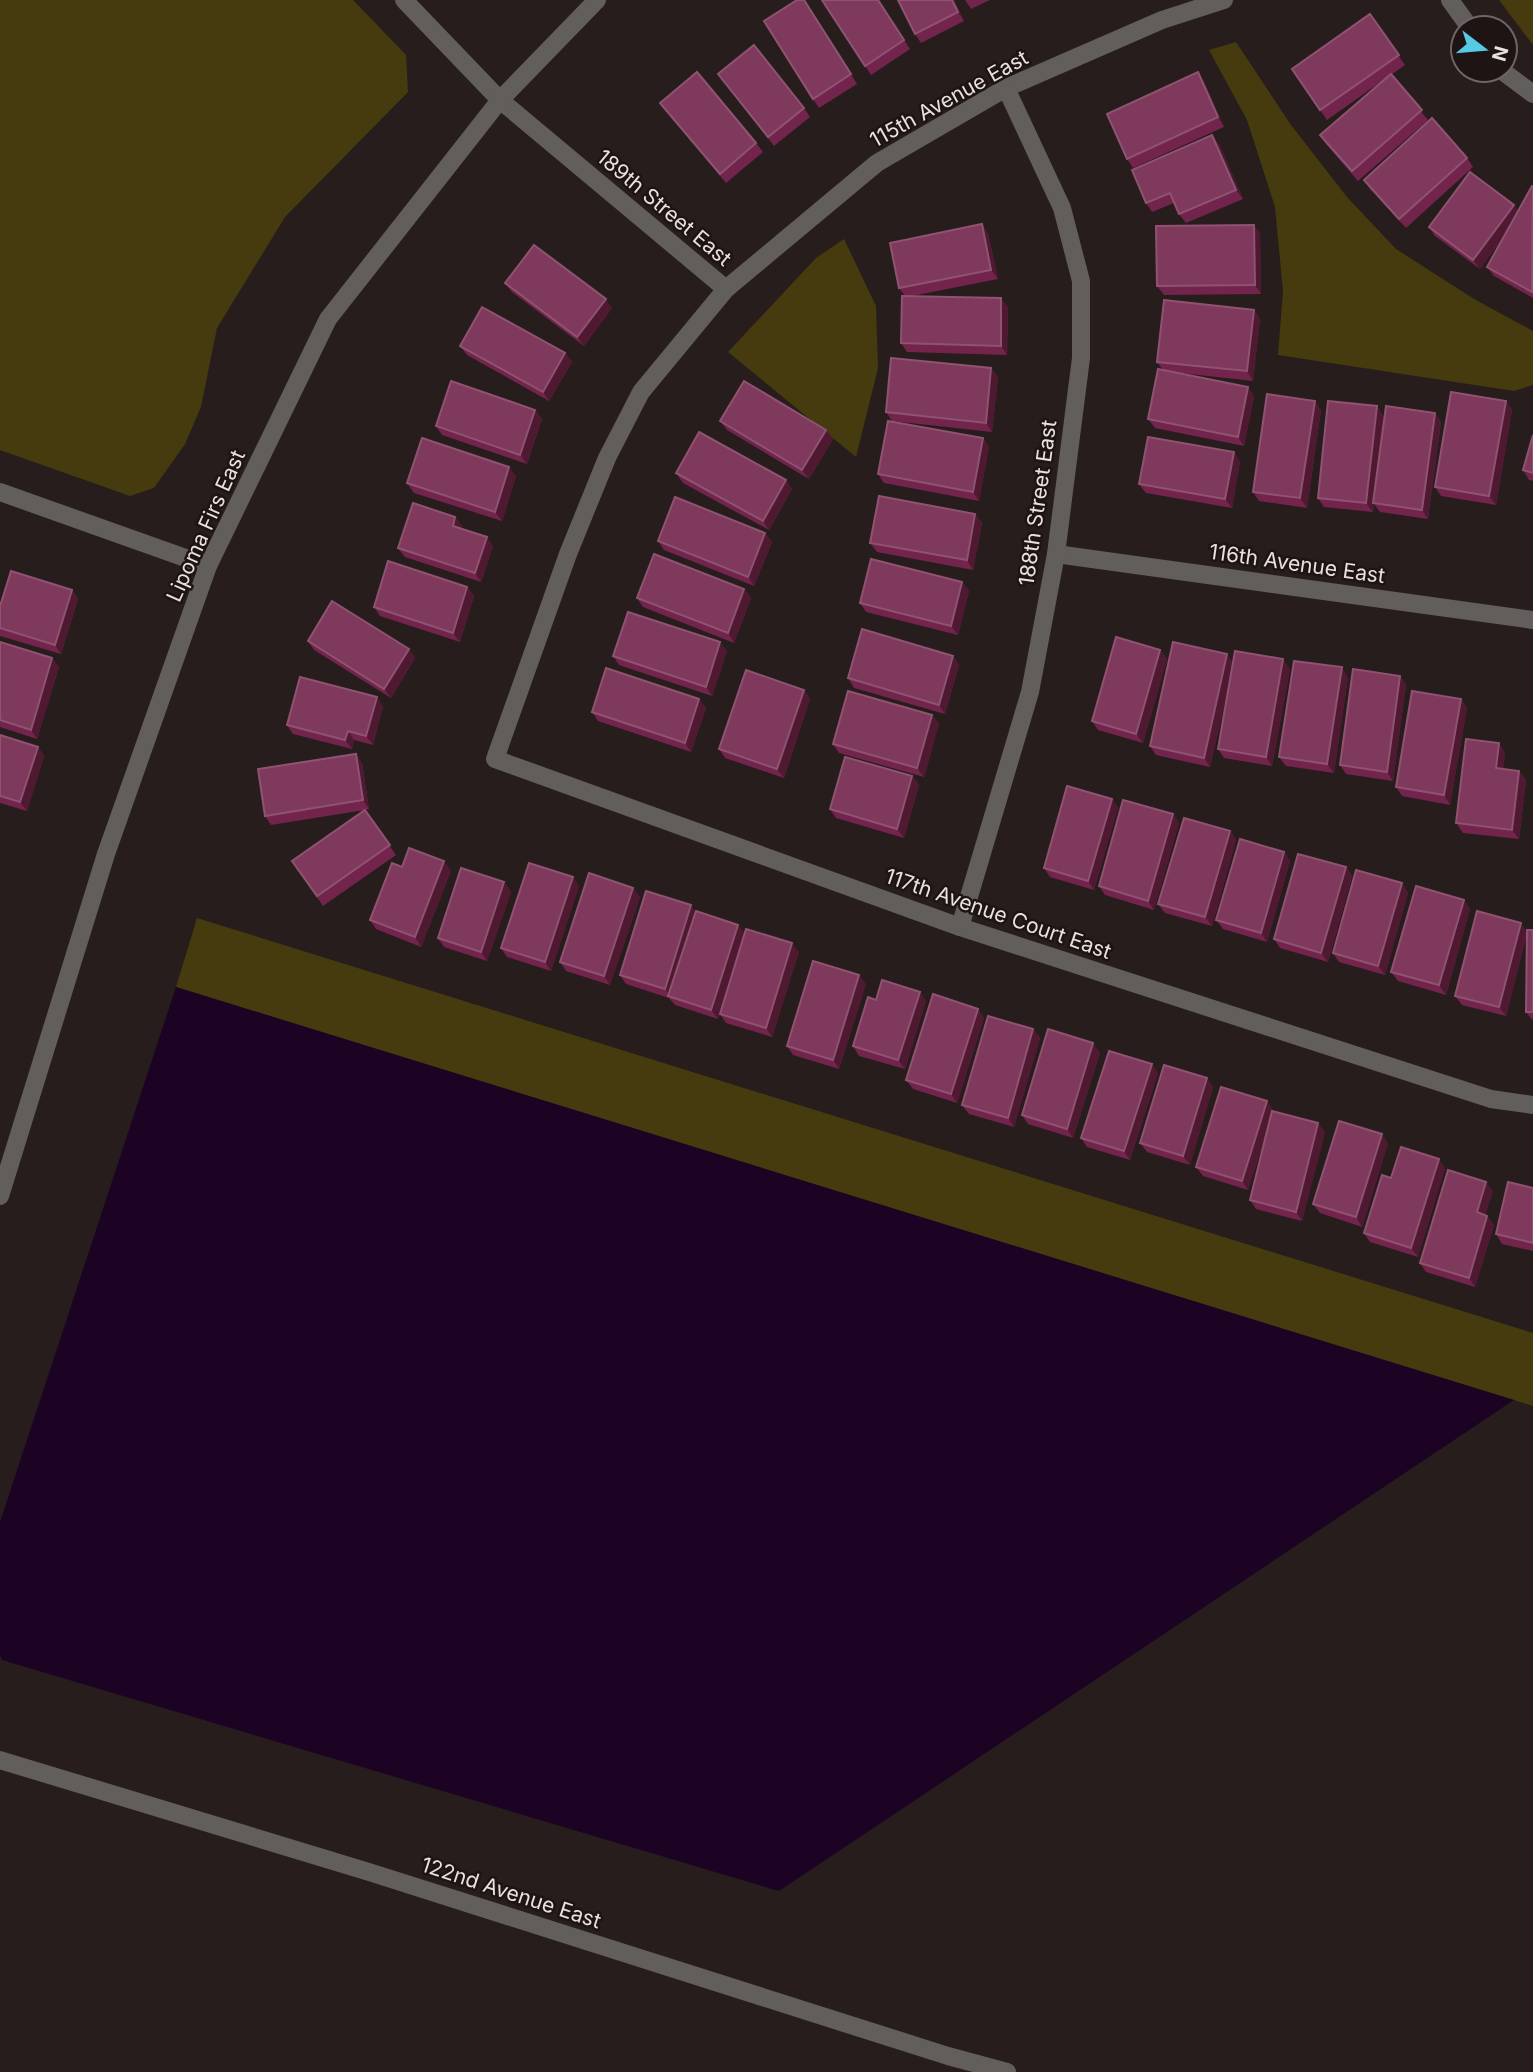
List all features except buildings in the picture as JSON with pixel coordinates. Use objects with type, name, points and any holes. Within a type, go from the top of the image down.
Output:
[{"type":"street","name":"189th Street East","points":[[404,0],[500,100],[726,289],[640,392],[607,458],[569,554],[495,759]]},
{"type":"street","name":"Lipoma Firs East","points":[[0,1196],[106,854],[208,566],[328,319],[500,100],[597,0]]},
{"type":"street","name":"115th Avenue East","points":[[726,289],[877,163],[1006,88],[1162,20],[1224,0]]},
{"type":"street","name":"188th Street East","points":[[960,927],[1030,692],[1056,554],[1081,358],[1081,281],[1062,208],[1006,88]]},
{"type":"street","points":[[0,492],[208,566]]},
{"type":"street","name":"116th Avenue East","points":[[1056,554],[1533,620]]},
{"type":"street","name":"117th Avenue Court East","points":[[495,759],[960,927],[1492,1099],[1533,1105]]},
{"type":"street","name":"122nd Avenue East","points":[[0,1760],[369,1872],[922,2048],[1007,2072]]},
{"type":"shaded area","points":[[0,0],[353,0],[406,55],[408,92],[285,217],[217,328],[201,407],[185,444],[154,488],[130,496],[0,450]]},
{"type":"shaded area","points":[[1499,0],[1533,0],[1533,45],[1519,26],[1519,14],[1510,14]]},
{"type":"shaded area","points":[[1236,42],[1291,125],[1347,197],[1396,249],[1474,299],[1533,331],[1533,385],[1514,391],[1278,355],[1283,291],[1275,207],[1247,120],[1209,50]]},
{"type":"shaded area","points":[[844,239],[876,306],[878,368],[856,457],[728,352],[816,258]]},
{"type":"shaded area","points":[[197,918],[1533,1333],[1533,1406],[176,987]]},
{"type":"shaded area","points":[[176,987],[1514,1400],[779,1891],[2,1660],[0,1522]]}]
